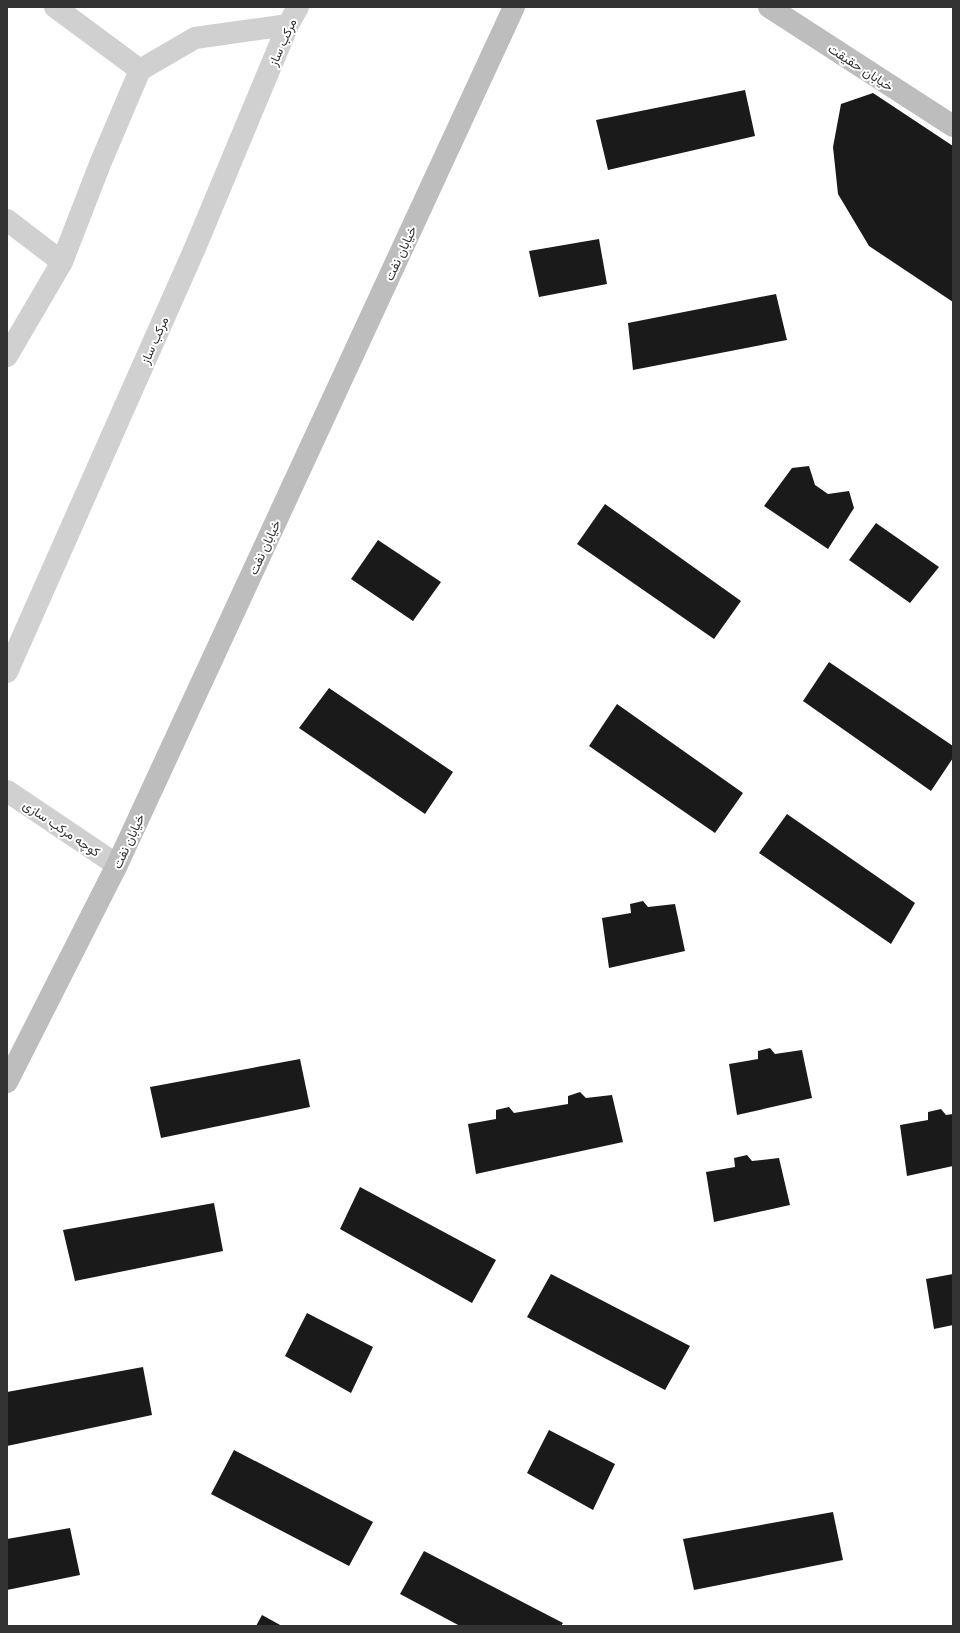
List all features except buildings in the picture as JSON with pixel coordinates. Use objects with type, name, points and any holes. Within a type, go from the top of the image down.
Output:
[{"type":"main road","name":"خیابان نفت","points":[[7,1082],[117,865],[514,7]]},
{"type":"main road","name":"خیابان حقیقت","points":[[769,7],[953,126]]},
{"type":"street","points":[[55,7],[140,70]]},
{"type":"street","points":[[7,356],[62,262],[100,164],[140,70],[195,38],[293,16]]},
{"type":"street","name":"مرکب ساز","points":[[7,672],[195,248],[293,16]]},
{"type":"street","points":[[7,220],[62,262]]},
{"type":"street","name":"کوچه مرکب سازی","points":[[7,791],[117,865]]}]
